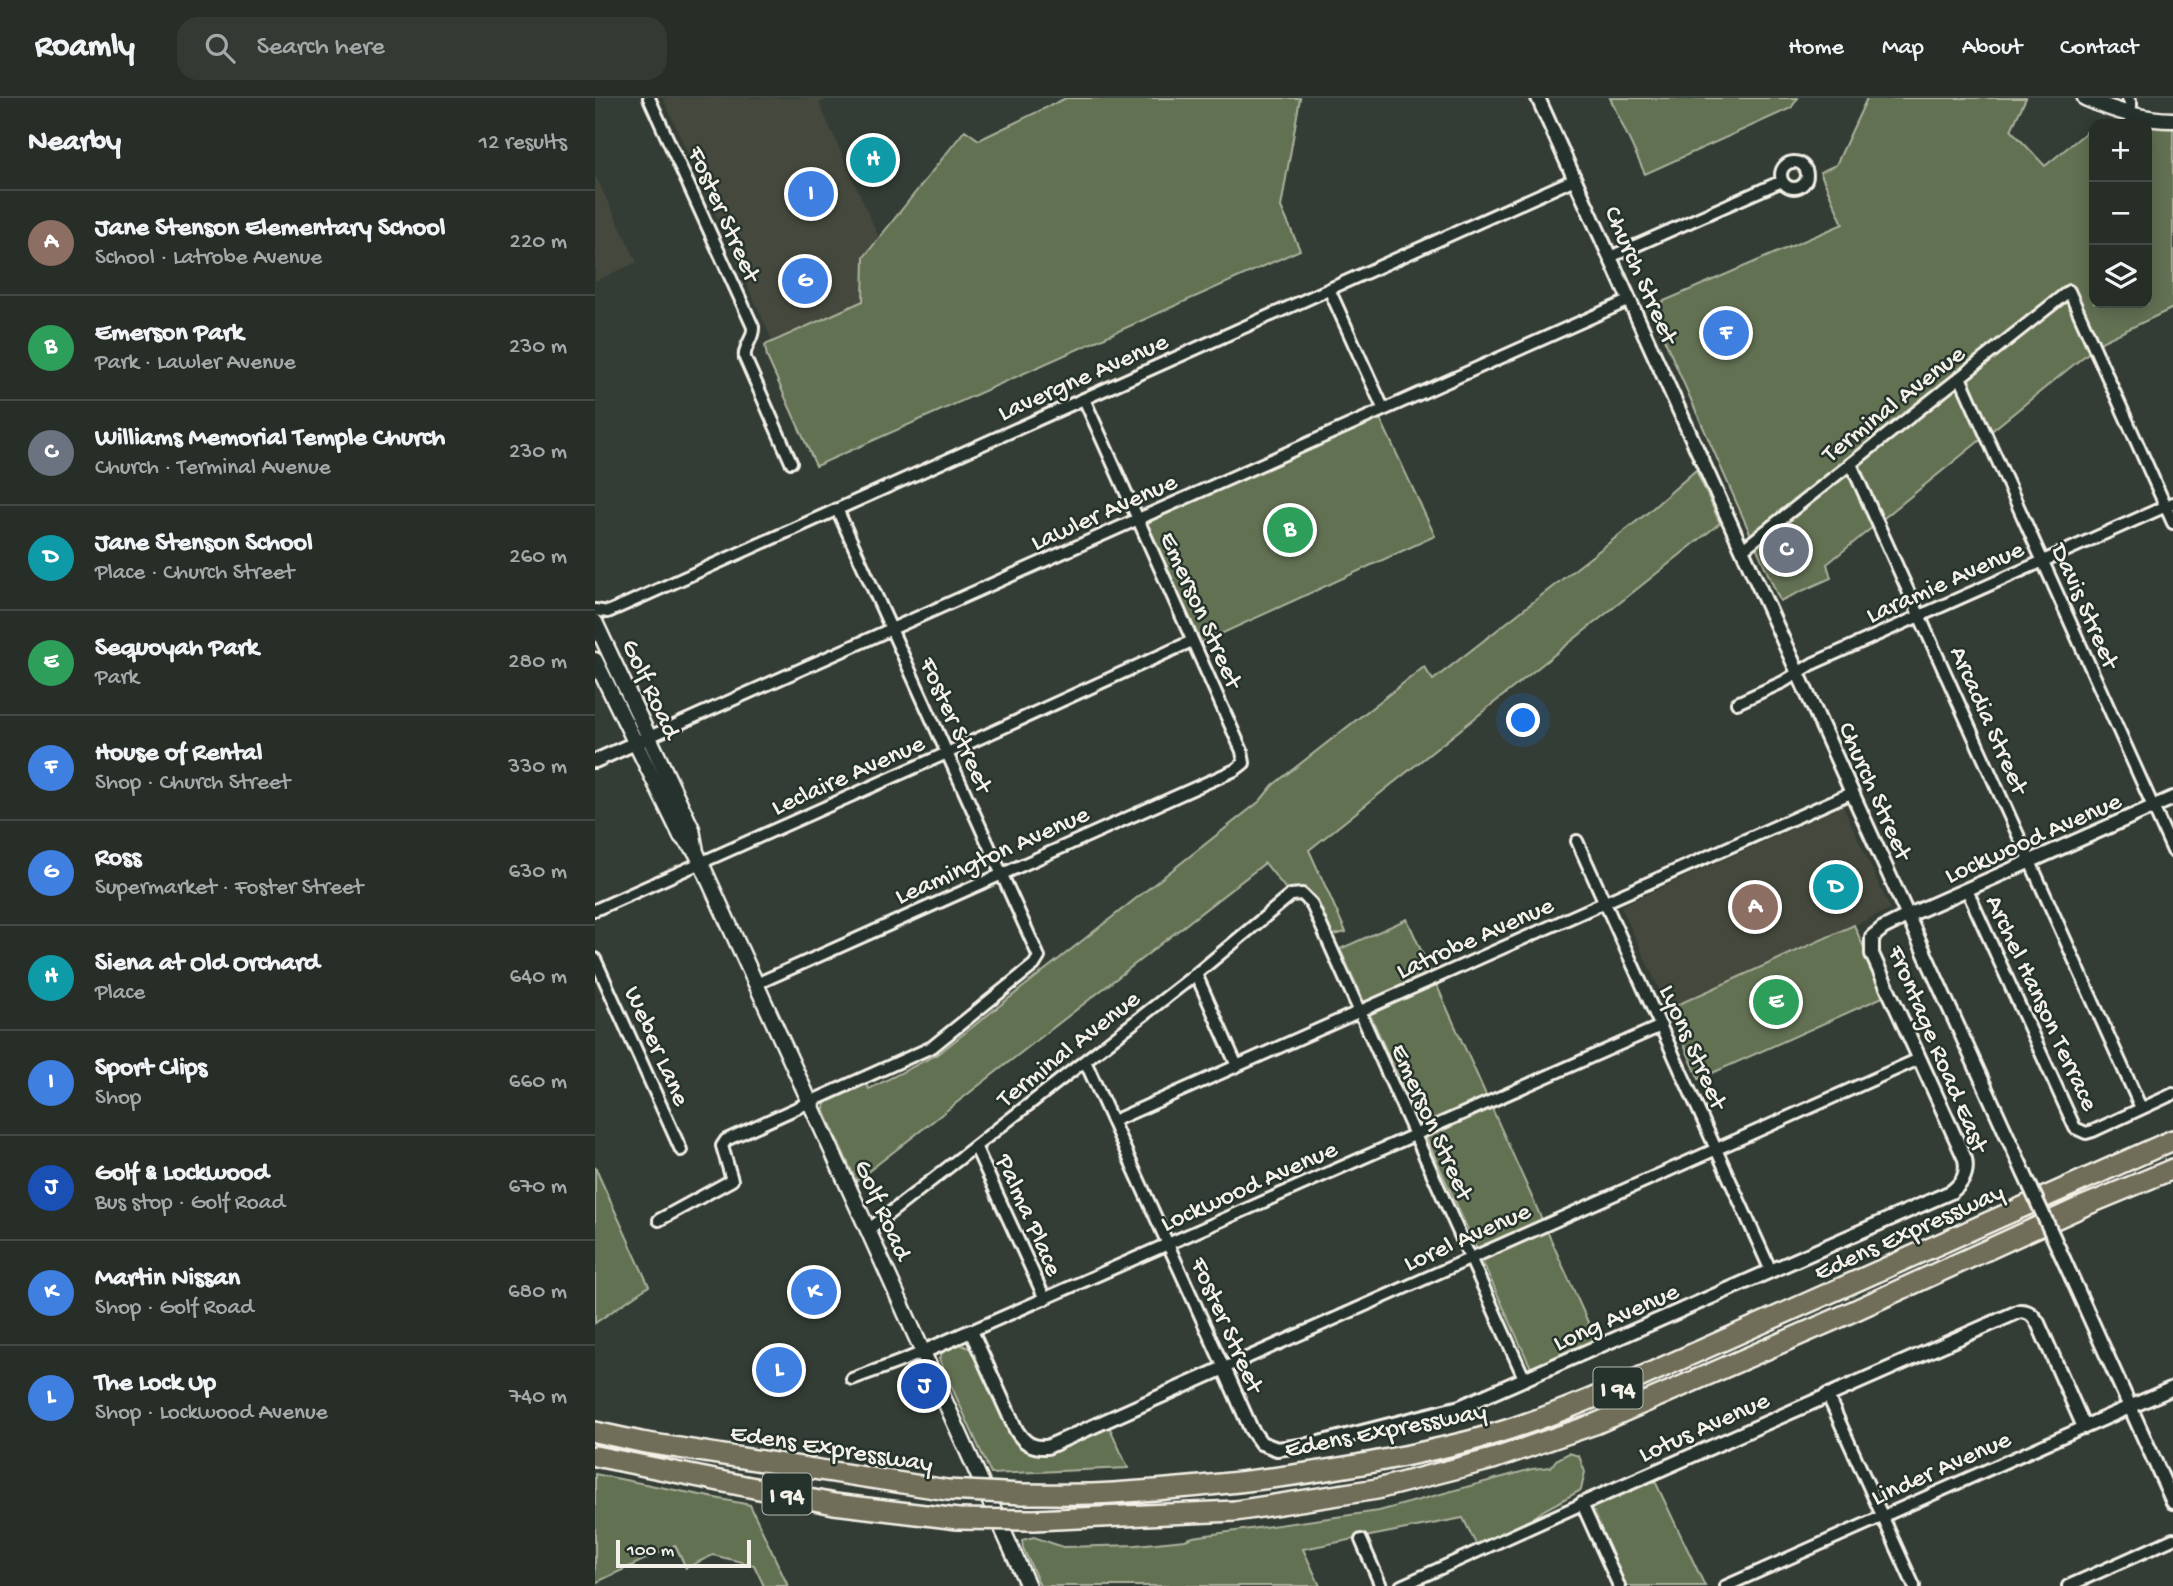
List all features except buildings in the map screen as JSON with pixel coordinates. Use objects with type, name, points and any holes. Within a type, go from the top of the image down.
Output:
[{"type":"highway","name":"Edens Expressway","points":[[595,1432],[641,1442],[947,1490],[1023,1494],[1111,1494],[1235,1482],[1378,1462],[1501,1432],[1614,1389],[2173,1140]]},
{"type":"highway","name":"Edens Expressway","points":[[595,1456],[834,1504],[958,1519],[1034,1520],[1235,1511],[1377,1489],[1504,1455],[1595,1424],[1823,1325],[2079,1208],[2173,1169]]},
{"type":"main road","points":[[2085,98],[2126,114],[2173,120]]},
{"type":"main road","name":"Golf Road","points":[[597,627],[643,740]]},
{"type":"main road","name":"Golf Road","points":[[595,660],[692,829],[698,857],[1028,1586]]},
{"type":"street","name":"Foster Street","points":[[649,98],[753,327],[745,358],[791,463]]},
{"type":"street","name":"Church Street","points":[[1538,98],[2173,1502]]},
{"type":"street","points":[[2126,114],[2131,104],[2128,98]]},
{"type":"street","name":"Lavergne Avenue","points":[[608,612],[1575,179]]},
{"type":"street","points":[[1611,257],[1781,181]]},
{"type":"street","points":[[1329,289],[1383,408]]},
{"type":"street","name":"Terminal Avenue","points":[[1743,550],[2069,291],[2169,504]]},
{"type":"street","name":"Lawler Avenue","points":[[595,761],[1630,300]]},
{"type":"street","name":"Davis Street","points":[[1960,377],[2173,851]]},
{"type":"street","name":"Emerson Street","points":[[1084,399],[1242,751],[1244,763]]},
{"type":"street","name":"Arcadia Street","points":[[1851,464],[2141,1108]]},
{"type":"street","points":[[2169,504],[2173,523]]},
{"type":"street","name":"Laramie Avenue","points":[[1737,703],[1783,682],[1814,663],[2169,504]]},
{"type":"street","name":"Foster Street","points":[[810,1101],[932,1047],[1034,965],[1038,957],[837,509]]},
{"type":"street","points":[[595,610],[608,612],[597,627]]},
{"type":"street","name":"Leclaire Avenue","points":[[595,909],[698,857],[947,753],[1192,641]]},
{"type":"street","name":"Leamington Avenue","points":[[756,984],[1244,763]]},
{"type":"street","name":"Latrobe Avenue","points":[[1113,1121],[1853,792]]},
{"type":"street","name":"Lockwood Avenue","points":[[1909,915],[2173,798]]},
{"type":"street","name":"Lyons Street","points":[[1577,841],[1771,1271]]},
{"type":"street","name":"Archel Hanson Terrace","points":[[1967,890],[2071,1122],[2086,1133],[2141,1108]]},
{"type":"street","name":"Emerson Street","points":[[1291,895],[1302,894],[1311,903],[1525,1380]]},
{"type":"street","name":"Terminal Avenue","points":[[868,1230],[1196,974],[1291,895]]},
{"type":"street","name":"Frontage Road East","points":[[1909,915],[1876,932],[1871,944],[1872,954],[1965,1158],[1967,1169],[1964,1178]]},
{"type":"street","name":"Weber Lane","points":[[595,958],[681,1150]]},
{"type":"street","points":[[1196,974],[1237,1066]]},
{"type":"street","name":"Lockwood Avenue","points":[[852,1379],[887,1365],[898,1364],[1661,1026]]},
{"type":"street","name":"Lorel Avenue","points":[[971,1332],[1021,1439],[1038,1448],[1047,1447],[1919,1059]]},
{"type":"street","name":"Foster Street","points":[[1085,1061],[1251,1429],[1261,1443],[1269,1447]]},
{"type":"street","points":[[2141,1108],[2173,1094]]},
{"type":"street","points":[[659,1220],[732,1181],[722,1146],[726,1140],[810,1101]]},
{"type":"street","name":"Palma Place","points":[[976,1148],[1045,1299]]},
{"type":"street","name":"Long Avenue","points":[[1269,1447],[1287,1449],[1315,1444],[1460,1407],[1951,1192],[1964,1178]]},
{"type":"street","name":"Lotus Avenue","points":[[1401,1586],[2014,1313],[2026,1311],[2033,1315],[2038,1323],[2084,1427]]},
{"type":"street","name":"Linder Avenue","points":[[1726,1586],[2173,1388]]},
{"type":"street","points":[[1827,1394],[1914,1586]]},
{"type":"street","points":[[1582,1504],[1619,1586]]},
{"type":"street","points":[[2068,1586],[2173,1539]]},
{"type":"street","points":[[1361,1540],[1381,1586]]},
{"type":"shaded area","points":[[663,98],[830,98],[819,103],[879,238],[864,257],[864,301],[773,342]]},
{"type":"shaded area","points":[[595,175],[637,262],[595,281]]},
{"type":"shaded area","points":[[1843,806],[1890,909],[1668,1009],[1621,906]]},
{"type":"green space","points":[[1066,98],[1300,98],[1281,207],[1300,250],[816,466],[767,357],[765,345],[863,301],[864,257],[965,130],[979,140]]},
{"type":"green space","points":[[1610,98],[1798,98],[1791,108],[1645,174]]},
{"type":"green space","points":[[1867,98],[2026,98],[2011,130],[2045,166],[2089,130],[2089,308],[2152,308],[2152,126],[2173,128],[2173,308],[2103,341],[1827,564],[1831,578],[1780,601],[1650,307],[1843,224],[1820,172],[1836,165]]},
{"type":"green space","points":[[1380,418],[1435,536],[1199,644],[1146,523]]},
{"type":"green space","points":[[1696,470],[1720,523],[1309,850],[1346,932],[1330,936],[1310,893],[1285,888],[1265,863],[856,1181],[824,1110],[825,1102],[865,1081],[869,1089],[938,1054],[1260,801],[1273,785],[1424,667],[1433,680],[1646,514]]},
{"type":"green space","points":[[1407,919],[1596,1340],[1531,1368],[1340,949]]},
{"type":"green space","points":[[1854,925],[1885,996],[1699,1079],[1668,1009]]},
{"type":"green space","points":[[595,1167],[649,1286],[595,1323]]},
{"type":"green space","points":[[960,1344],[971,1349],[1012,1431],[1028,1450],[1043,1453],[1109,1426],[1128,1468],[991,1474],[939,1359],[943,1351]]},
{"type":"green space","points":[[1569,1453],[1579,1456],[1585,1472],[1581,1490],[1544,1510],[1525,1524],[1477,1546],[1463,1518],[1303,1549],[1320,1586],[1040,1586],[1023,1548],[1022,1540],[1034,1537],[1063,1547],[1136,1545],[1379,1511],[1532,1469],[1551,1467],[1556,1460]]},
{"type":"green space","points":[[595,1474],[750,1505],[788,1586],[764,1586],[754,1565],[713,1555],[686,1568],[675,1545],[595,1583]]},
{"type":"green space","points":[[1654,1479],[1705,1586],[1626,1586],[1591,1510],[1595,1505]]},
{"type":"place","name":"Siena at Old Orchard","points":[[873,160]]},
{"type":"place","name":"Sport Clips","points":[[811,194]]},
{"type":"place","name":"Ross","points":[[805,281]]},
{"type":"place","name":"House of Rental","points":[[1726,333]]},
{"type":"place","name":"Emerson Park","points":[[1290,530]]},
{"type":"place","name":"Williams Memorial Temple Church","points":[[1786,550]]},
{"type":"place","name":"Jane Stenson School","points":[[1836,887]]},
{"type":"place","name":"Jane Stenson Elementary School","points":[[1755,907]]},
{"type":"place","name":"Sequoyah Park","points":[[1776,1002]]},
{"type":"place","name":"Martin Nissan","points":[[814,1292]]},
{"type":"place","name":"The Lock Up","points":[[779,1370]]},
{"type":"place","name":"Golf & Lockwood","points":[[924,1386]]}]
